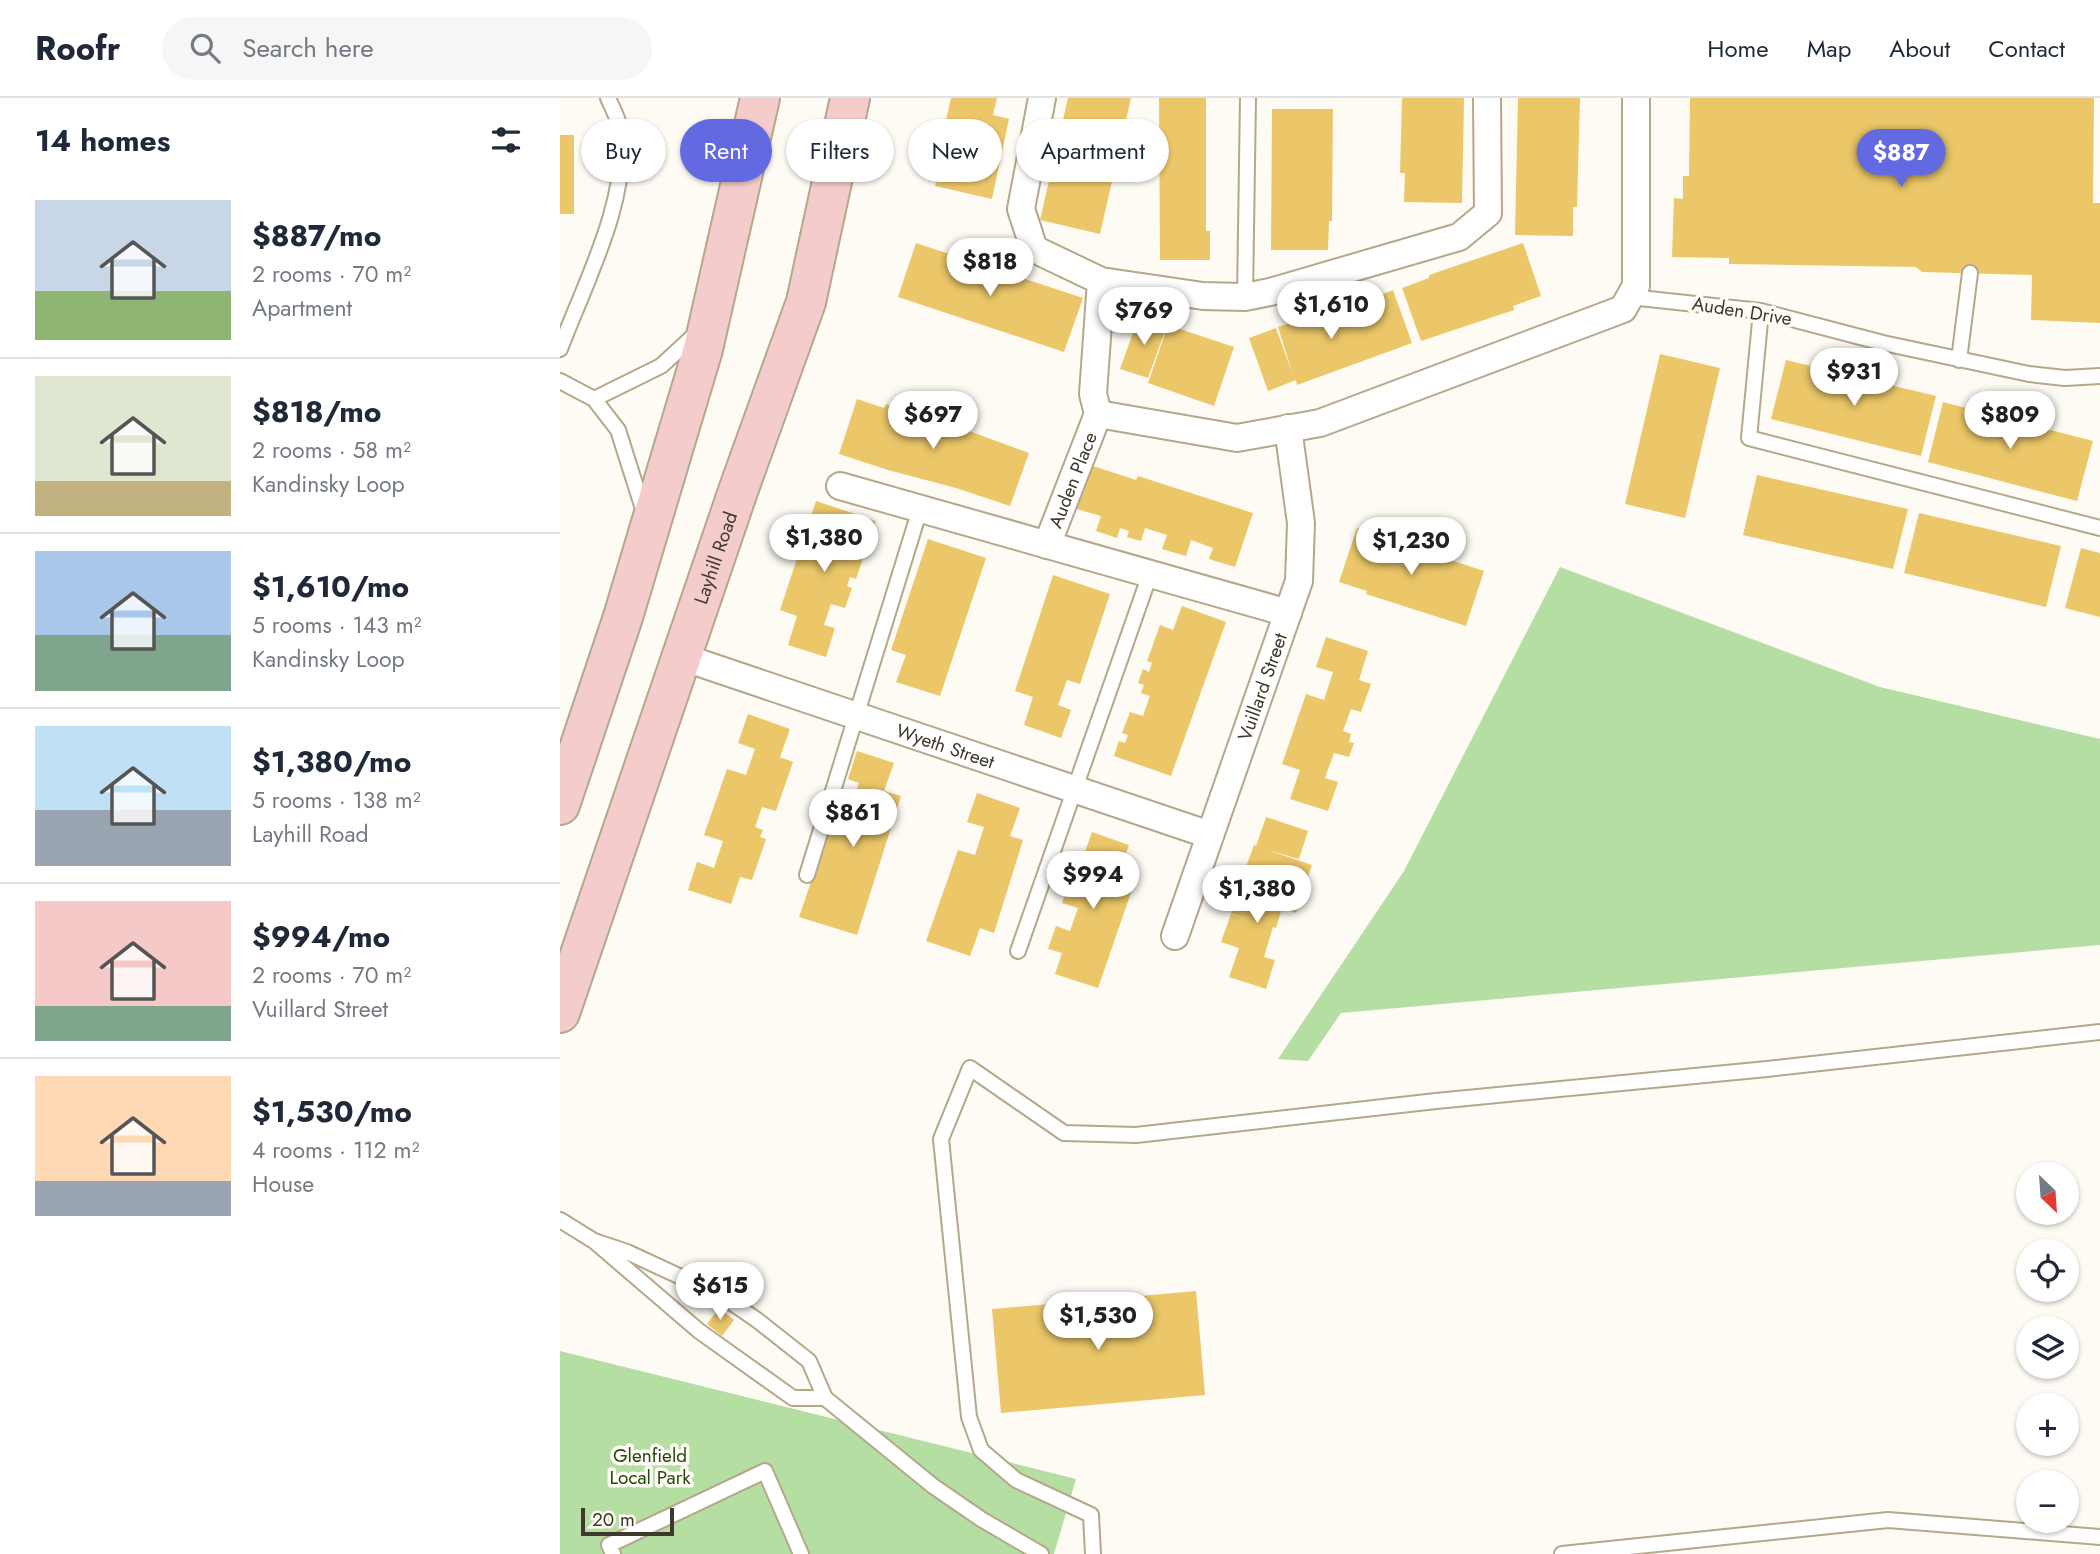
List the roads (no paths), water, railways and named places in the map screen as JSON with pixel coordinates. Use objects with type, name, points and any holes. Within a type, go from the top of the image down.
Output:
[{"type":"main road","points":[[560,805],[623,617],[704,348],[760,98]]},
{"type":"main road","name":"Layhill Road","points":[[560,1013],[738,491],[806,302],[850,98]]},
{"type":"street","points":[[1042,98],[1021,209],[1034,249],[1101,281],[1203,296],[1245,297],[1459,237],[1488,213],[1487,98]]},
{"type":"street","points":[[1101,281],[1094,394],[1098,414],[1237,438],[1320,424],[1623,309],[1636,286],[1636,98]]},
{"type":"street","name":"Auden Place","points":[[1047,545],[1098,414]]},
{"type":"street","name":"Vuillard Street","points":[[1175,936],[1299,581],[1301,523],[1289,428]]},
{"type":"street","points":[[840,486],[1288,613]]},
{"type":"street","name":"Wyeth Street","points":[[682,657],[1210,835]]},
{"type":"lane","points":[[560,349],[593,268],[621,170],[620,126],[608,98]]},
{"type":"lane","points":[[1245,297],[1248,98]]},
{"type":"lane","points":[[1959,360],[1970,273]]},
{"type":"lane","name":"Auden Drive","points":[[1630,297],[1761,311],[1883,343],[2041,375],[2065,378],[2100,376]]},
{"type":"lane","points":[[1761,311],[1749,438],[2100,528]]},
{"type":"lane","points":[[594,399],[661,366],[709,321]]},
{"type":"lane","points":[[560,381],[594,399],[618,430],[649,529]]},
{"type":"lane","points":[[807,876],[920,509]]},
{"type":"lane","points":[[1018,951],[1150,574]]},
{"type":"lane","points":[[1093,1554],[1091,1515],[1016,1480],[981,1450],[969,1417],[941,1139],[970,1068],[1064,1133],[1136,1135],[2100,1032]]},
{"type":"lane","points":[[560,1220],[594,1241],[699,1331],[793,1398],[825,1398]]},
{"type":"lane","points":[[594,1241],[639,1257],[722,1296],[809,1361],[825,1398],[933,1486],[981,1519],[1041,1554]]},
{"type":"lane","points":[[613,1554],[609,1545],[765,1471],[801,1554]]},
{"type":"lane","points":[[1562,1554],[1888,1520],[2100,1537]]},
{"type":"park label","name":"Glenfield Local Park","points":[[650,1466]]}]
